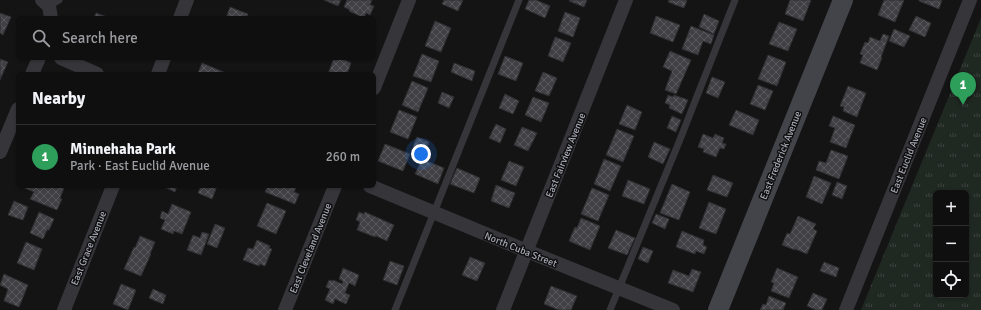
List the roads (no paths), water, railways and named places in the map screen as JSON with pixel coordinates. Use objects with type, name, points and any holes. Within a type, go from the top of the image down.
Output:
[{"type":"main road","name":"East Frederick Avenue","points":[[718,310],[843,0]]},
{"type":"street","points":[[181,16],[187,0]]},
{"type":"street","points":[[376,83],[409,0]]},
{"type":"street","name":"East Fairview Avenue","points":[[503,310],[626,0]]},
{"type":"street","name":"East Euclid Avenue","points":[[846,310],[970,0]]},
{"type":"street","points":[[33,72],[38,60]]},
{"type":"street","points":[[66,60],[92,72]]},
{"type":"street","points":[[159,72],[163,60]]},
{"type":"street","points":[[0,152],[16,114]]},
{"type":"street","name":"East Grace Avenue","points":[[64,310],[112,188]]},
{"type":"street","name":"East Cleveland Avenue","points":[[285,310],[334,188]]},
{"type":"street","name":"North Cuba Street","points":[[375,188],[673,310]]},
{"type":"lane","points":[[395,310],[518,0]]},
{"type":"lane","points":[[610,310],[735,0]]},
{"type":"place","name":"Minnehaha Park","points":[[963,105]]}]
